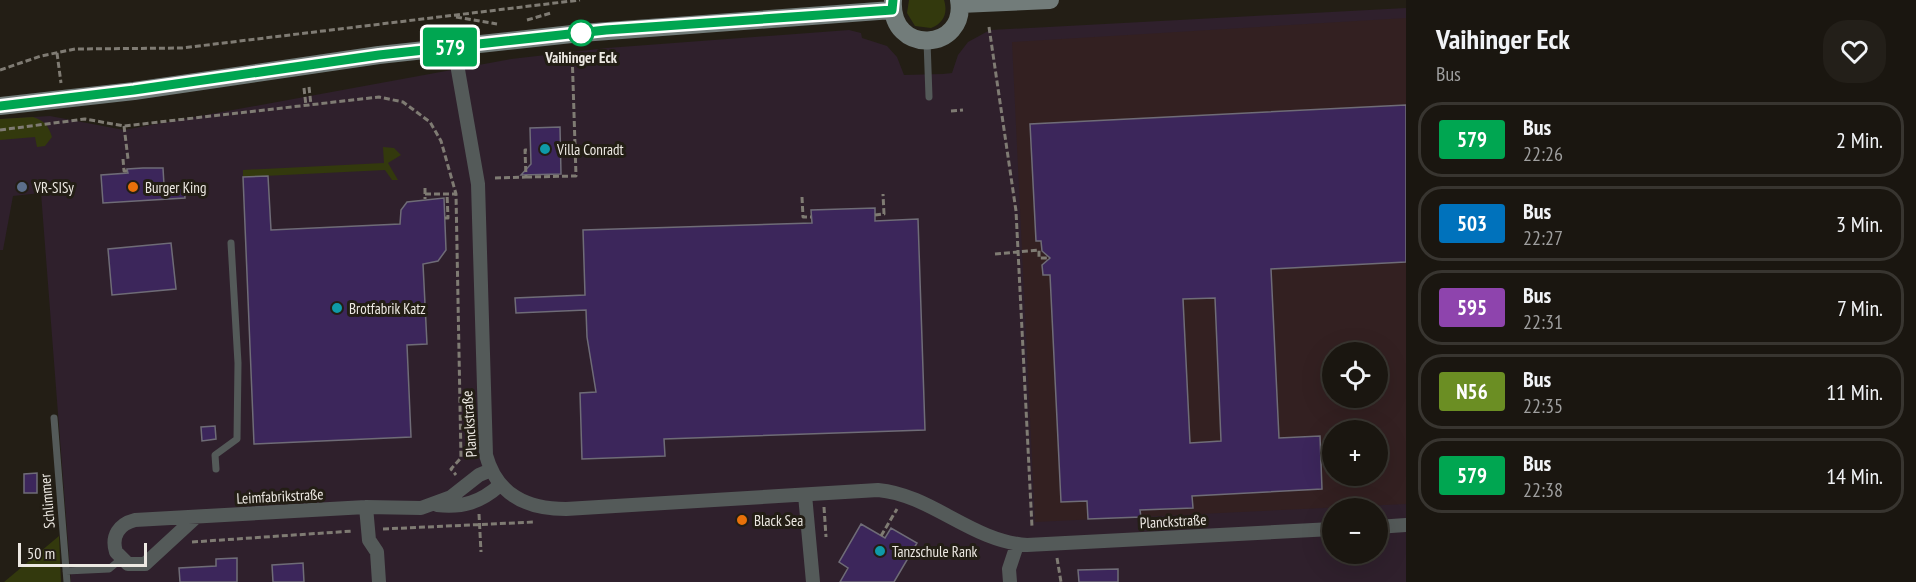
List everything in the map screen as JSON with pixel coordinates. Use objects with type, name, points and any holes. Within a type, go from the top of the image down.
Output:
[{"type":"street","points":[[0,106],[64,100],[454,47],[606,30],[892,5],[899,28],[906,35],[927,41],[943,37],[951,31],[957,23],[960,2],[1050,0]]},
{"type":"street","name":"Planckstraße","points":[[454,47],[478,184],[486,455],[491,470],[500,485],[524,503],[556,509],[889,491],[904,496],[980,535],[1017,545],[1056,545],[1322,530]]},
{"type":"street","name":"Leimfabrikstraße","points":[[435,505],[467,487],[479,475],[491,470]]},
{"type":"street","name":"Leimfabrikstraße","points":[[121,559],[116,552],[114,539],[123,525],[135,520],[366,507],[421,508],[435,505],[462,505],[485,499],[500,485]]},
{"type":"street","points":[[805,495],[813,582]]},
{"type":"street","points":[[366,507],[369,540],[377,552],[379,582]]},
{"type":"street","points":[[121,559],[132,565],[145,564],[196,517]]},
{"type":"street","points":[[1388,526],[1406,525]]},
{"type":"street","points":[[1010,582],[1009,569],[1017,545]]},
{"type":"lane","points":[[927,41],[929,97]]},
{"type":"lane","points":[[216,469],[215,455],[237,439],[238,352],[231,243]]},
{"type":"lane","name":"Schlimmer","points":[[54,418],[67,582]]},
{"type":"lane","points":[[66,571],[109,569],[121,559]]},
{"type":"path","points":[[0,70],[57,53],[96,48],[182,48],[580,0]]},
{"type":"path","points":[[452,16],[501,24]]},
{"type":"path","points":[[989,27],[1013,184],[1019,251],[1032,527]]},
{"type":"path","points":[[57,53],[64,100]]},
{"type":"path","points":[[495,178],[576,176],[572,54]]},
{"type":"path","points":[[306,106],[307,88],[311,105]]},
{"type":"path","points":[[0,130],[85,119],[124,126],[379,98],[403,102],[414,107],[436,130],[456,194],[461,458],[451,469],[467,487]]},
{"type":"path","points":[[951,111],[963,111]]},
{"type":"path","points":[[124,126],[128,159]]},
{"type":"path","points":[[526,177],[525,150],[530,150]]},
{"type":"path","points":[[123,159],[124,171],[127,171]]},
{"type":"path","points":[[561,177],[561,182]]},
{"type":"path","points":[[425,188],[425,196],[456,194]]},
{"type":"path","points":[[445,218],[448,218],[447,193]]},
{"type":"path","points":[[875,215],[884,214],[883,194]]},
{"type":"path","points":[[802,196],[802,217],[812,217]]},
{"type":"path","points":[[995,254],[1039,250],[1039,258],[1050,258]]},
{"type":"path","points":[[476,502],[481,552]]},
{"type":"path","points":[[881,536],[891,519]]},
{"type":"path","points":[[178,535],[186,542],[479,523],[547,522]]},
{"type":"path","points":[[1056,545],[1061,582]]},
{"type":"shaded area","points":[[1406,8],[1406,582],[71,582],[41,193],[13,196],[3,250],[0,250],[0,119],[50,116],[124,130],[511,59],[607,48],[849,30],[861,33],[862,38],[887,46],[897,57],[904,75],[943,74],[952,73],[958,55],[968,42],[990,30]]},
{"type":"shaded area","points":[[1406,18],[1406,504],[1388,505],[1388,498],[1322,498],[1322,508],[1035,522],[1012,42]]},
{"type":"green space","points":[[909,0],[944,0],[944,17],[931,28],[915,26],[907,13]]},
{"type":"green space","points":[[33,117],[43,122],[51,133],[52,137],[45,146],[37,147],[35,137],[0,140],[0,119]]},
{"type":"green space","points":[[383,147],[394,148],[401,155],[388,163],[398,180],[392,180],[385,170],[243,177],[243,170],[384,163]]},
{"type":"green space","points":[[59,536],[61,582],[4,582]]},
{"type":"building","points":[[1406,105],[1406,262],[1271,269],[1279,438],[1320,436],[1322,489],[1192,496],[1193,508],[1140,510],[1141,517],[1088,519],[1087,501],[1061,502],[1050,275],[1043,275],[1042,265],[1050,258],[1042,251],[1041,241],[1036,241],[1030,124]],"holes":[[[1215,298],[1221,441],[1190,443],[1183,299]]]},
{"type":"building","name":"Villa Conradt","points":[[560,127],[561,174],[521,175],[531,164],[530,128]]},
{"type":"building","name":"Burger King","points":[[163,168],[164,185],[184,183],[185,198],[103,203],[101,175],[128,173],[127,169]]},
{"type":"building","name":"Brotfabrik Katz","points":[[268,176],[271,230],[400,224],[401,210],[407,202],[444,198],[446,250],[438,261],[423,264],[427,344],[407,345],[411,437],[254,444],[243,177]]},
{"type":"building","points":[[875,208],[875,221],[918,219],[925,430],[664,439],[665,456],[582,459],[580,393],[596,392],[587,337],[586,310],[516,313],[515,298],[585,295],[583,230],[812,223],[811,210]]},
{"type":"building","points":[[171,243],[176,289],[112,295],[108,249]]},
{"type":"building","points":[[215,426],[216,439],[202,441],[201,427]]},
{"type":"building","points":[[37,473],[37,493],[24,493],[24,474]]},
{"type":"building","name":"Tanzschule Rank","points":[[861,524],[885,538],[891,528],[917,543],[894,582],[840,582],[848,568],[839,562]]},
{"type":"building","points":[[237,558],[237,582],[180,582],[179,568],[216,566],[216,559]]},
{"type":"building","points":[[303,563],[304,582],[273,582],[272,565]]},
{"type":"building","points":[[1118,569],[1118,582],[1079,582],[1078,570]]},
{"type":"bus line","name":"579","points":[[0,106],[253,74],[379,55],[606,30],[892,10],[893,0]]},
{"type":"place","name":"Vaihinger Eck","points":[[581,33]]},
{"type":"place","name":"Villa Conradt","points":[[545,149]]},
{"type":"place","name":"VR-SISy","points":[[22,187]]},
{"type":"place","name":"Burger King","points":[[133,187]]},
{"type":"place","name":"Brotfabrik Katz","points":[[337,308]]},
{"type":"place","name":"Black Sea","points":[[742,520]]},
{"type":"place","name":"Tanzschule Rank","points":[[880,551]]}]
